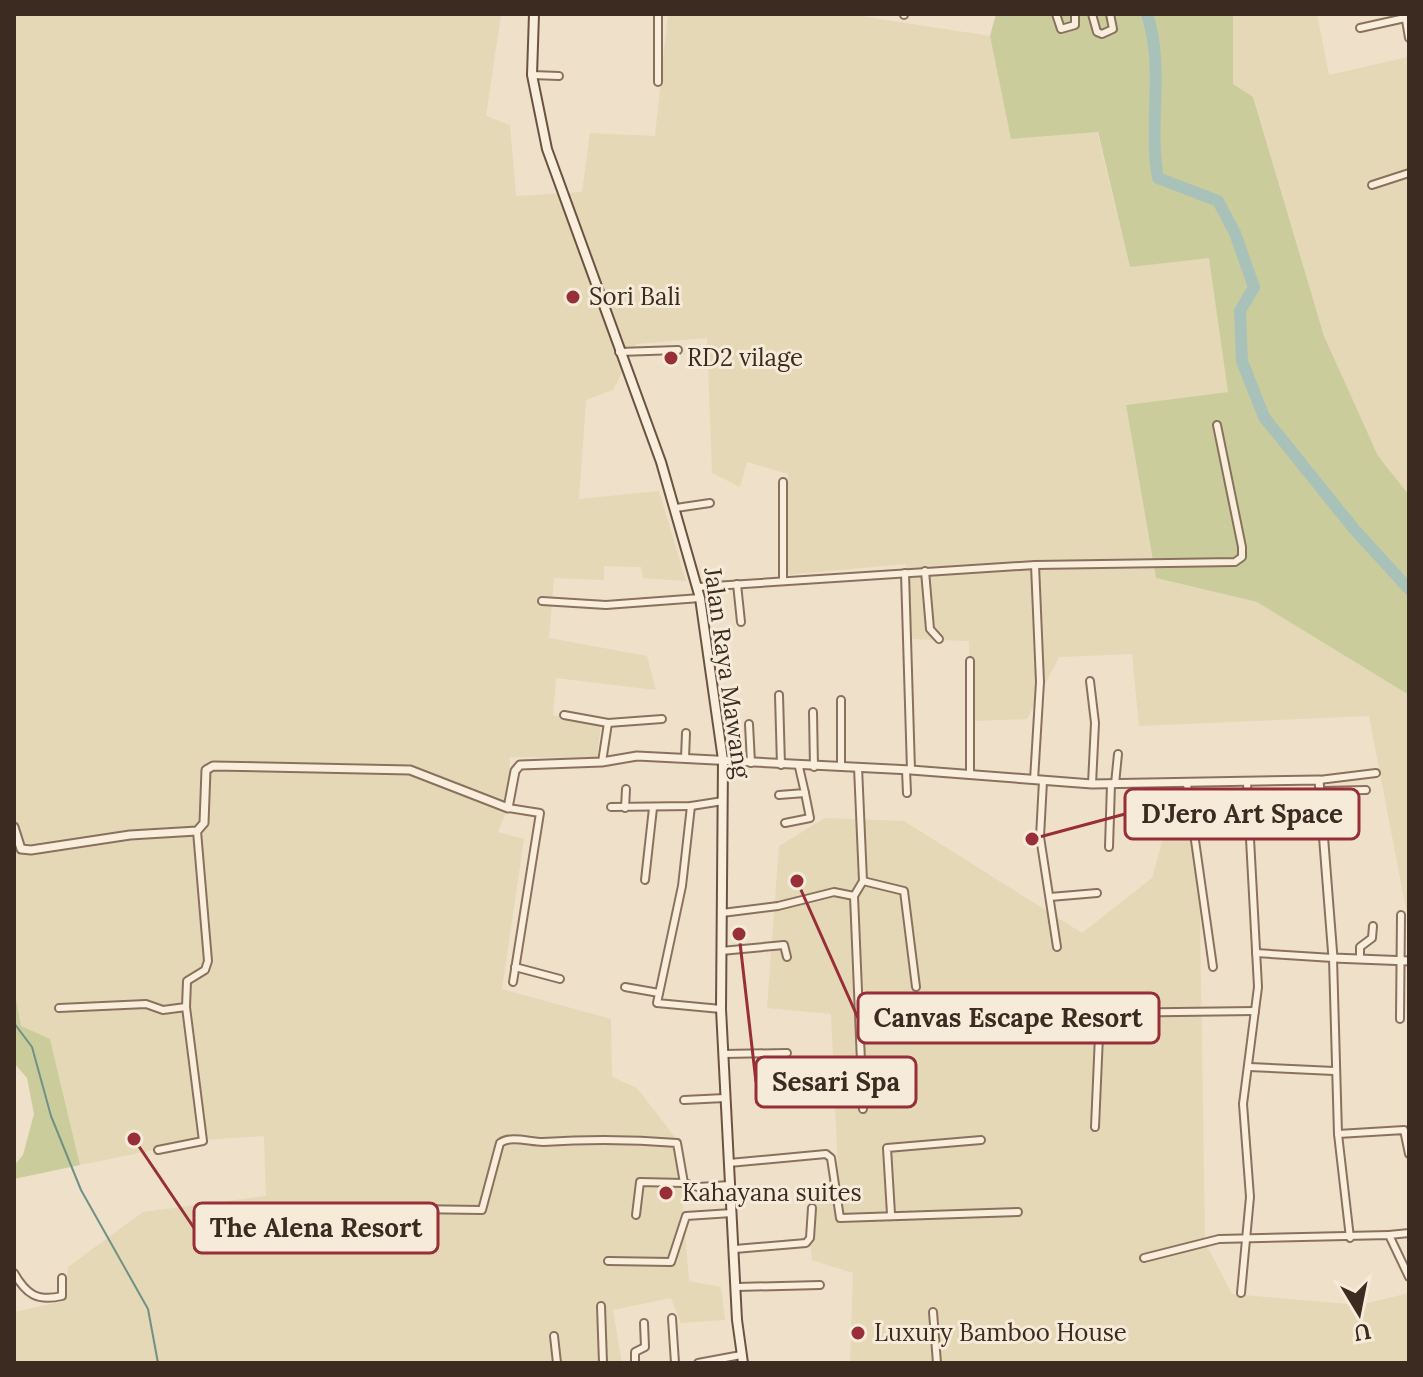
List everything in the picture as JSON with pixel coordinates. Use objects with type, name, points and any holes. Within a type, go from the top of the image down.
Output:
[{"type":"main road","name":"Jalan Raya Mawang","points":[[534,14],[532,75],[551,163],[676,508],[700,598],[723,760],[721,1009],[742,1359]]},
{"type":"street","points":[[658,14],[658,82]]},
{"type":"street","points":[[1056,14],[1061,29],[1075,25],[1075,14]]},
{"type":"street","points":[[1092,14],[1097,32],[1102,34],[1113,29],[1110,14]]},
{"type":"street","points":[[1360,28],[1405,16],[1409,38]]},
{"type":"street","points":[[532,75],[559,76]]},
{"type":"street","points":[[1372,185],[1409,173]]},
{"type":"street","points":[[619,352],[678,350]]},
{"type":"street","points":[[698,587],[1035,565],[1147,566],[1238,561],[1242,557],[1242,547],[1217,425]]},
{"type":"street","points":[[783,482],[783,580]]},
{"type":"street","points":[[676,508],[710,503]]},
{"type":"street","points":[[1035,565],[1040,682],[1040,837],[1057,947]]},
{"type":"street","points":[[925,571],[930,629],[939,639]]},
{"type":"street","points":[[905,573],[907,793]]},
{"type":"street","points":[[737,584],[741,622]]},
{"type":"street","points":[[542,601],[606,605],[700,598]]},
{"type":"street","points":[[970,661],[970,775]]},
{"type":"street","points":[[1090,681],[1095,723],[1092,784]]},
{"type":"street","points":[[779,695],[781,765]]},
{"type":"street","points":[[841,700],[841,766]]},
{"type":"street","points":[[813,712],[814,767]]},
{"type":"street","points":[[564,715],[608,723],[662,719]]},
{"type":"street","points":[[602,762],[608,723]]},
{"type":"street","points":[[749,724],[751,763]]},
{"type":"street","points":[[685,758],[686,733]]},
{"type":"street","points":[[1109,847],[1118,754]]},
{"type":"street","points":[[508,808],[515,771],[520,765],[602,762],[637,756],[799,767],[909,770],[1092,784],[1247,783],[1319,780],[1376,773]]},
{"type":"street","points":[[14,827],[16,843],[21,849],[31,850],[130,835],[197,831],[204,823],[206,770],[213,766],[410,770],[508,808],[540,813],[513,982]]},
{"type":"street","points":[[785,823],[810,818],[799,767]]},
{"type":"street","points":[[858,767],[863,881],[854,896],[863,1109]]},
{"type":"street","points":[[1319,780],[1323,791],[1333,958],[1338,1134],[1350,1238]]},
{"type":"street","points":[[1241,1293],[1249,1237],[1250,1197],[1243,1104],[1255,1011],[1256,953],[1247,783]]},
{"type":"street","points":[[1187,784],[1213,967]]},
{"type":"street","points":[[625,808],[626,789]]},
{"type":"street","points":[[1323,791],[1366,790]]},
{"type":"street","points":[[779,795],[805,793]]},
{"type":"street","points":[[611,807],[691,806],[723,801]]},
{"type":"street","points":[[691,806],[682,886],[659,993],[660,1006],[721,1009]]},
{"type":"street","points":[[645,880],[653,808]]},
{"type":"street","points":[[158,1150],[203,1141],[186,1007],[187,981],[205,970],[208,961],[197,831]]},
{"type":"street","points":[[863,881],[904,891],[916,987]]},
{"type":"street","points":[[722,913],[778,906],[834,892],[854,896]]},
{"type":"street","points":[[1050,897],[1097,893]]},
{"type":"street","points":[[1400,1019],[1406,961],[1401,915]]},
{"type":"street","points":[[1360,959],[1360,947],[1372,938],[1373,926]]},
{"type":"street","points":[[721,951],[784,945],[787,957]]},
{"type":"street","points":[[1256,953],[1406,961]]},
{"type":"street","points":[[515,967],[560,979]]},
{"type":"street","points":[[625,987],[659,993]]},
{"type":"street","points":[[59,1008],[146,1004],[163,1010],[186,1007]]},
{"type":"street","points":[[1095,1127],[1100,1013],[1255,1011]]},
{"type":"street","points":[[723,1054],[787,1053]]},
{"type":"street","points":[[1249,1067],[1334,1071]]},
{"type":"street","points":[[684,1100],[725,1098]]},
{"type":"street","points":[[1338,1134],[1404,1130],[1409,1154]]},
{"type":"street","points":[[410,1209],[482,1210],[500,1143],[506,1139],[538,1142],[583,1137],[677,1143],[684,1183]]},
{"type":"street","points":[[891,1214],[887,1148],[981,1140]]},
{"type":"street","points":[[729,1163],[826,1154],[831,1158],[840,1218],[1018,1212]]},
{"type":"street","points":[[636,1215],[640,1182],[730,1185]]},
{"type":"street","points":[[735,1249],[806,1243],[810,1238],[812,1208]]},
{"type":"street","points":[[608,1261],[671,1262],[686,1216],[732,1213]]},
{"type":"street","points":[[1144,1258],[1187,1245],[1249,1237],[1350,1238],[1409,1233]]},
{"type":"street","points":[[1389,1235],[1409,1277]]},
{"type":"street","points":[[14,1273],[25,1293],[34,1296],[62,1296],[62,1278]]},
{"type":"street","points":[[737,1287],[820,1285]]},
{"type":"street","points":[[601,1306],[603,1363]]},
{"type":"street","points":[[933,1312],[937,1363]]},
{"type":"street","points":[[672,1318],[675,1363]]},
{"type":"street","points":[[635,1363],[635,1352],[645,1347],[644,1323]]},
{"type":"street","points":[[554,1336],[557,1363]]},
{"type":"street","points":[[698,1363],[742,1359]]},
{"type":"shaded area","points":[[14,14],[501,14],[486,116],[510,125],[516,196],[582,192],[590,133],[655,136],[668,14],[847,14],[990,36],[1011,138],[1097,132],[1130,267],[1209,257],[1229,392],[1126,405],[1156,578],[1257,602],[1409,695],[1409,925],[1369,716],[1139,726],[1132,654],[1059,657],[1027,719],[971,721],[969,641],[911,639],[906,564],[785,575],[788,474],[747,462],[740,487],[712,473],[707,338],[636,344],[613,390],[586,400],[579,499],[659,491],[686,581],[643,578],[641,567],[604,566],[604,580],[554,578],[549,638],[647,656],[656,690],[556,678],[553,715],[601,723],[597,758],[510,757],[508,808],[498,832],[524,839],[502,989],[611,1019],[612,1077],[637,1088],[677,1140],[689,1281],[721,1287],[725,1320],[681,1323],[671,1298],[613,1310],[622,1363],[14,1363],[14,1312],[65,1301],[68,1267],[143,1212],[266,1196],[264,1136],[203,1140],[80,1165],[50,1039],[21,1026],[14,987]]},
{"type":"shaded area","points":[[1233,14],[1317,14],[1329,75],[1408,57],[1409,495],[1378,457],[1324,336],[1253,97],[1233,84]]},
{"type":"shaded area","points":[[1198,788],[1205,1242],[1232,1294],[1359,1305],[1409,1293],[1409,1363],[850,1363],[853,1273],[812,1260],[806,1207],[839,1192],[831,1014],[767,1008],[779,846],[825,818],[904,821],[1082,933],[1152,878],[1176,791]]},
{"type":"green space","points":[[996,14],[1233,14],[1233,84],[1253,97],[1324,336],[1378,456],[1409,495],[1409,695],[1257,602],[1156,578],[1126,405],[1228,392],[1209,258],[1130,267],[1098,132],[1011,139],[990,36]]},
{"type":"green space","points":[[14,987],[21,1026],[50,1039],[80,1165],[14,1179],[14,1166],[23,1155],[34,1114],[27,1078],[14,1063]]},
{"type":"waterway","points":[[1147,14],[1155,55],[1155,157],[1158,178],[1218,201],[1235,233],[1254,287],[1240,311],[1242,361],[1264,417],[1354,529],[1409,589]]},
{"type":"waterway","points":[[14,1023],[32,1047],[51,1116],[81,1190],[148,1309],[158,1363]]},
{"type":"place","name":"Sori Bali","points":[[573,297]]},
{"type":"place","name":"RD2 vilage","points":[[671,358]]},
{"type":"place","name":"D'Jero Art Space","points":[[1032,839]]},
{"type":"place","name":"Canvas Escape Resort","points":[[797,881]]},
{"type":"place","name":"Sesari Spa","points":[[739,934]]},
{"type":"place","name":"The Alena Resort","points":[[134,1139]]},
{"type":"place","name":"Kahayana suites","points":[[666,1193]]},
{"type":"place","name":"Luxury Bamboo House","points":[[858,1333]]}]
